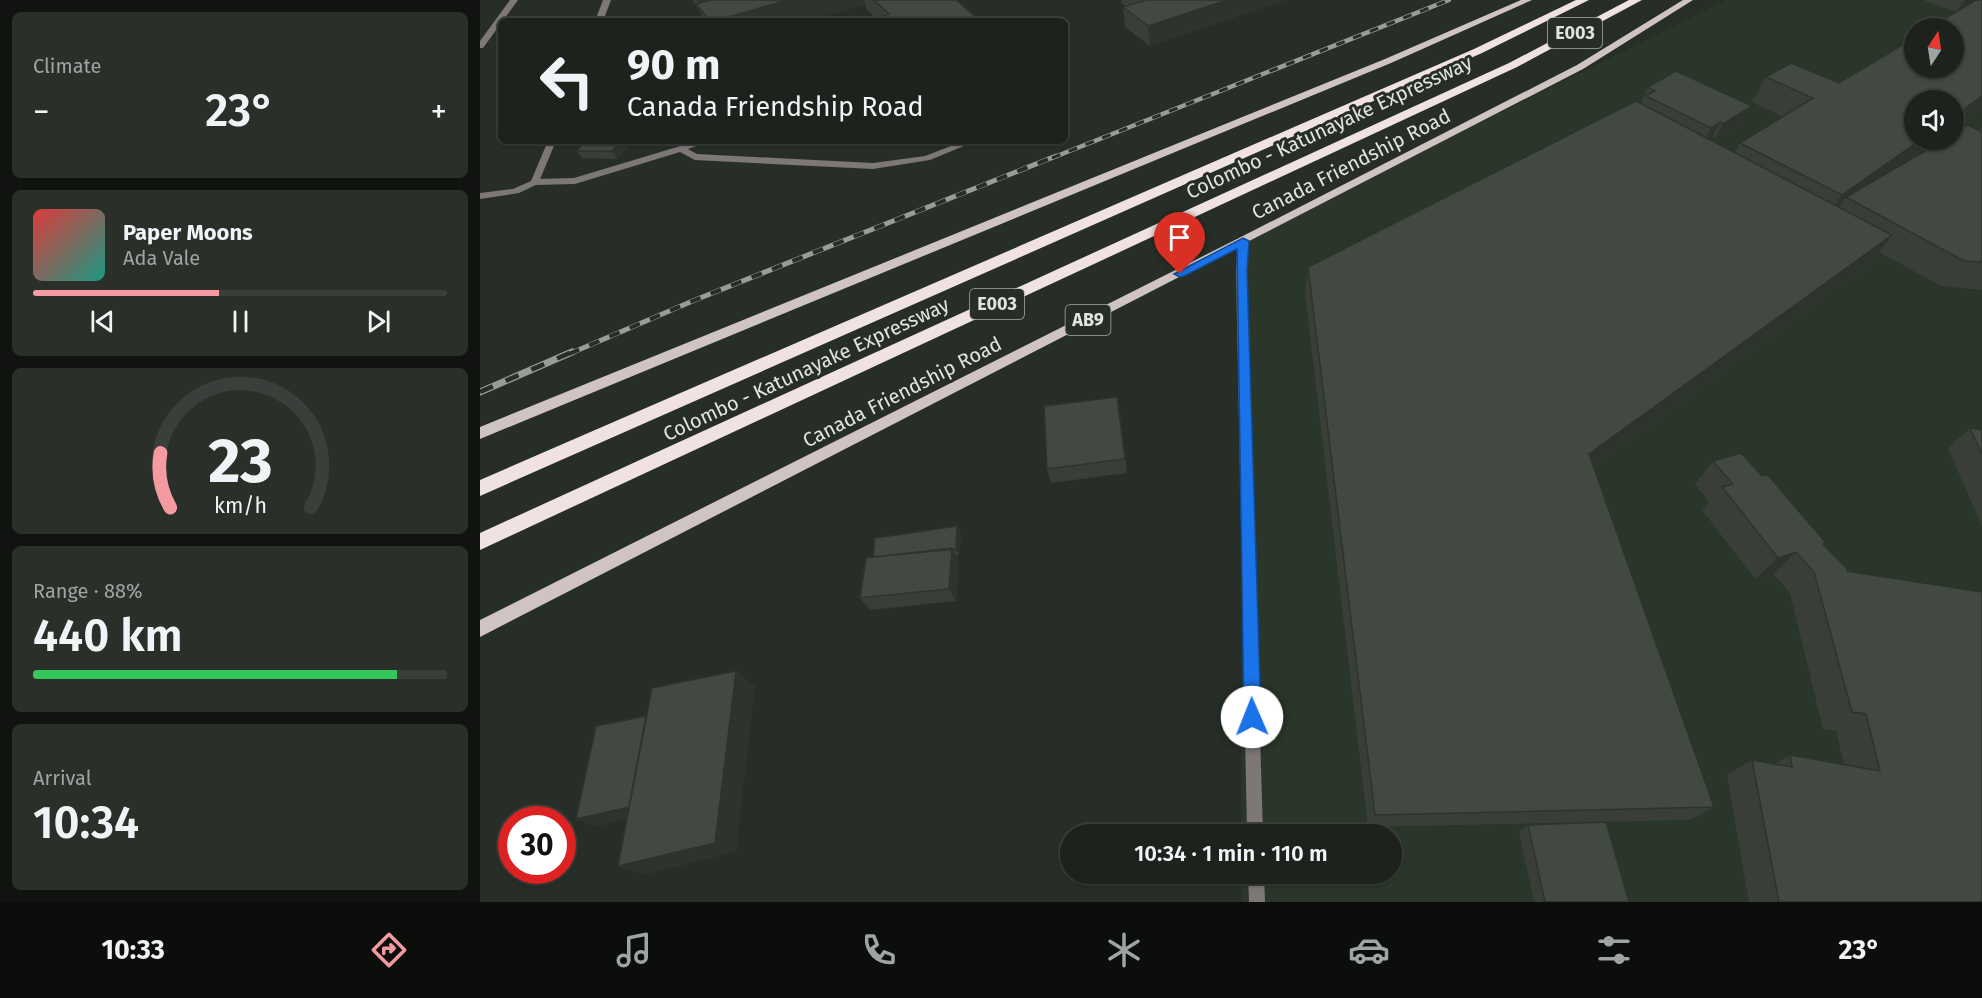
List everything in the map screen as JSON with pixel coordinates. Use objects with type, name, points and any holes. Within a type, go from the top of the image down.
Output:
[{"type":"highway","name":"Colombo - Katunayake Expressway","points":[[480,488],[1478,51],[1584,0]]},
{"type":"highway","name":"Colombo - Katunayake Expressway","points":[[480,542],[1512,65],[1636,0]]},
{"type":"main road","points":[[480,433],[1388,61],[1527,0]]},
{"type":"main road","name":"Canada Friendship Road","points":[[480,628],[1243,241],[1580,67],[1689,0]]},
{"type":"street","points":[[501,18],[514,0]]},
{"type":"street","points":[[600,18],[607,0]]},
{"type":"street","points":[[480,46],[498,22]]},
{"type":"street","points":[[535,182],[551,144]]},
{"type":"street","points":[[480,196],[512,193],[535,182],[575,182],[695,144]]},
{"type":"street","points":[[681,148],[695,157],[873,166],[927,158],[964,144]]},
{"type":"street","points":[[1243,241],[1241,270],[1255,824]]},
{"type":"street","points":[[1256,884],[1257,902]]},
{"type":"shaded area","points":[[1726,0],[1982,0],[1982,902],[1241,902],[1241,884],[1402,884],[1402,824],[1241,824],[1243,241]]},
{"type":"building","points":[[712,0],[788,0],[725,18],[708,18],[696,4]]},
{"type":"building","points":[[874,0],[956,0],[976,17],[879,17],[889,14]]},
{"type":"building","points":[[1143,0],[1227,0],[1148,26],[1123,7]]},
{"type":"building","points":[[1976,0],[1982,0],[1982,96],[1964,109],[1964,90],[1904,90],[1904,150],[1906,150],[1842,195],[1740,143],[1813,98],[1766,77],[1791,63],[1839,83],[1904,44],[1904,78],[1964,78],[1964,18],[1946,18]]},
{"type":"building","points":[[1676,71],[1752,106],[1723,124],[1720,122],[1711,128],[1646,96],[1655,91],[1648,87]]},
{"type":"building","points":[[1636,101],[1892,235],[1589,454],[1714,807],[1375,815],[1308,267]]},
{"type":"building","points":[[1968,125],[1982,132],[1982,262],[1964,261],[1846,197],[1927,150],[1964,150],[1964,127]]},
{"type":"building","points":[[583,144],[618,144],[612,151],[577,151]]},
{"type":"building","points":[[1117,397],[1125,459],[1047,469],[1044,406]]},
{"type":"building","points":[[1970,428],[1982,430],[1982,454]]},
{"type":"building","points":[[1741,453],[1762,476],[1768,475],[1826,543],[1823,544],[1849,571],[1846,571],[1982,592],[1982,902],[1779,902],[1752,760],[1792,767],[1790,755],[1880,771],[1866,714],[1852,712],[1814,572],[1796,552],[1778,558],[1722,487],[1733,484],[1713,461]]},
{"type":"building","points":[[957,526],[956,549],[873,557],[875,538]]},
{"type":"building","points":[[952,548],[949,589],[860,598],[866,558]]},
{"type":"building","points":[[736,671],[715,843],[618,866],[652,688]]},
{"type":"building","points":[[646,716],[629,807],[576,819],[596,726]]},
{"type":"building","points":[[1606,822],[1629,902],[1545,902],[1528,825]]},
{"type":"railway","points":[[1052,158],[1449,0]]},
{"type":"railway","points":[[569,354],[695,300],[1056,156]]},
{"type":"railway","points":[[480,392],[572,352]]},
{"type":"route","points":[[1180,274],[1243,241],[1241,270],[1252,717]]}]
